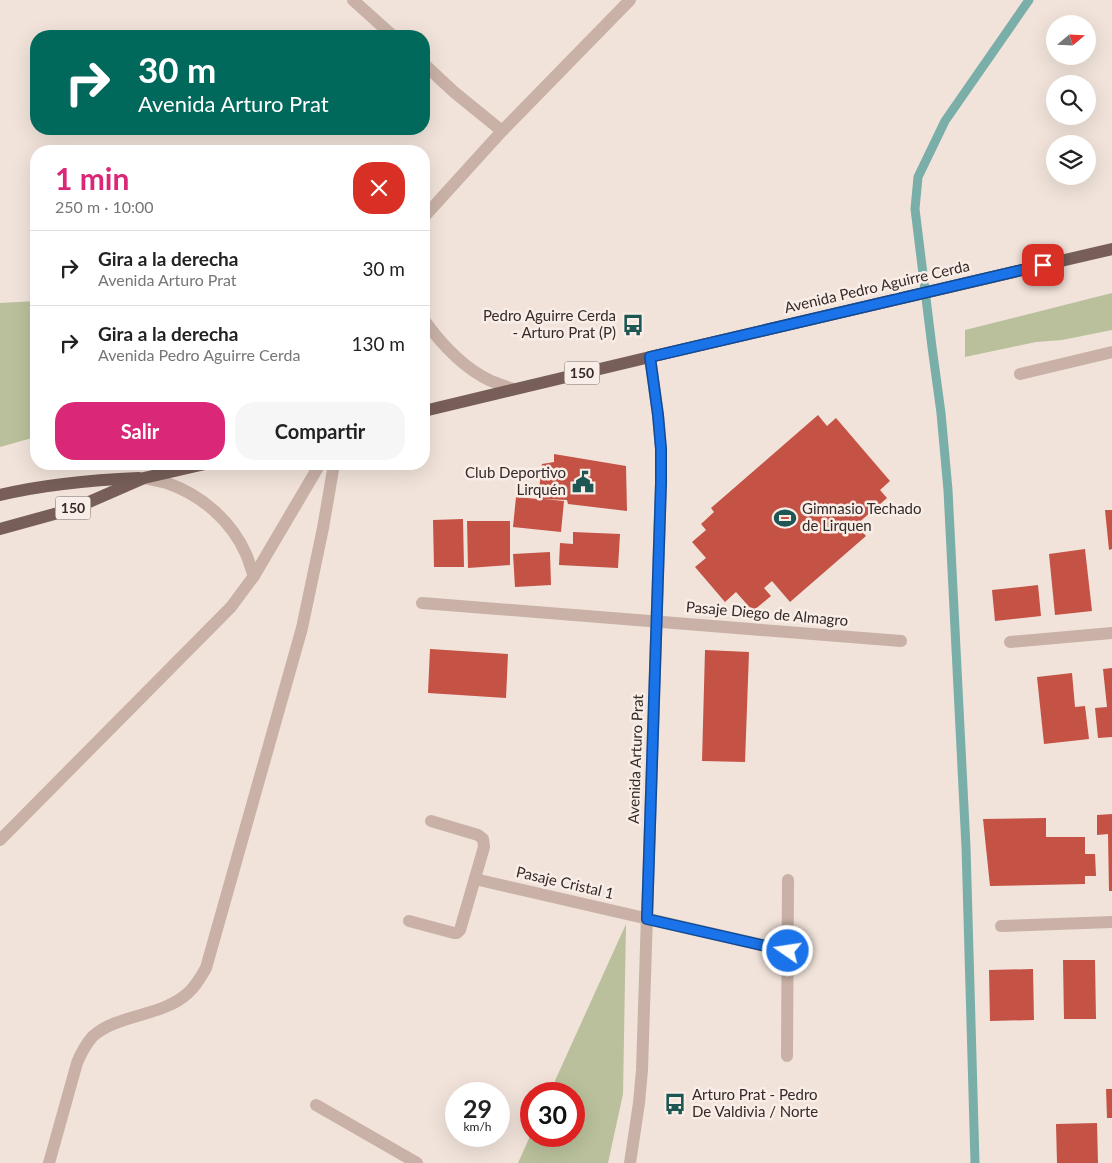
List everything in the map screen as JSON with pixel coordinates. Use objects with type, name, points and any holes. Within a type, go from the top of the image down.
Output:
[{"type":"main road","name":"Avenida Pedro Aguirre Cerda","points":[[650,357],[1112,249]]},
{"type":"main road","name":"150","points":[[430,410],[650,357]]},
{"type":"main road","name":"150","points":[[0,495],[19,490],[86,481],[144,478],[179,470]]},
{"type":"main road","name":"150","points":[[0,529],[58,513],[144,478]]},
{"type":"street","points":[[353,0],[386,30]]},
{"type":"street","points":[[430,210],[502,131],[630,0]]},
{"type":"street","points":[[430,70],[502,131]]},
{"type":"street","points":[[430,328],[449,351],[469,367],[490,380],[514,389]]},
{"type":"street","points":[[1020,374],[1112,352]]},
{"type":"street","name":"Avenida Arturo Prat","points":[[630,1163],[642,1070],[661,483],[661,449],[650,357]]},
{"type":"street","points":[[0,840],[231,607],[254,576],[316,470]]},
{"type":"street","points":[[49,1163],[77,1063],[83,1049],[92,1037],[114,1024],[176,1002],[189,993],[199,981],[206,968],[302,628],[333,470]]},
{"type":"street","points":[[144,478],[165,483],[185,491],[220,515],[235,533],[246,554],[254,576]]},
{"type":"street","name":"Pasaje Diego de Almagro","points":[[422,603],[901,641]]},
{"type":"street","points":[[1010,642],[1112,633]]},
{"type":"street","points":[[409,921],[450,933],[457,933],[461,927],[484,847],[481,836],[431,821]]},
{"type":"street","name":"Pasaje Cristal 1","points":[[475,880],[788,951]]},
{"type":"street","points":[[787,1056],[788,880]]},
{"type":"street","points":[[1001,926],[1112,922]]},
{"type":"street","points":[[316,1106],[417,1163]]},
{"type":"green space","points":[[1112,293],[1112,330],[1062,340],[1036,342],[965,357],[965,330]]},
{"type":"green space","points":[[30,301],[30,439],[0,447],[0,303]]},
{"type":"green space","points":[[626,924],[623,1094],[608,1163],[518,1163],[525,1147],[585,1147],[585,1082],[554,1082]]},
{"type":"building","name":"Gimnasio Techado de Lirquen","points":[[818,415],[827,426],[836,418],[890,481],[880,490],[887,498],[856,525],[866,536],[790,602],[772,581],[764,588],[771,596],[753,611],[736,592],[725,602],[695,567],[706,558],[692,542],[706,530],[701,524],[714,512],[711,508]]},
{"type":"building","name":"Club Deportivo Lirquén","points":[[554,454],[626,466],[627,511],[568,504],[567,500],[543,499],[564,501],[561,532],[513,527],[516,497],[538,499],[542,464],[554,462]]},
{"type":"building","points":[[1105,510],[1112,510],[1112,549],[1109,550]]},
{"type":"building","points":[[463,519],[464,567],[434,567],[433,520]]},
{"type":"building","points":[[467,521],[510,521],[510,565],[468,568]]},
{"type":"building","points":[[573,532],[620,534],[618,568],[559,565],[560,543],[573,544]]},
{"type":"building","points":[[1085,549],[1092,611],[1055,615],[1049,554]]},
{"type":"building","points":[[550,552],[551,585],[515,587],[513,554]]},
{"type":"building","points":[[1038,585],[1041,616],[995,621],[992,590]]},
{"type":"building","points":[[430,649],[508,654],[506,698],[428,693]]},
{"type":"building","points":[[705,650],[749,652],[745,762],[702,761]]},
{"type":"building","points":[[1112,668],[1112,737],[1098,738],[1095,708],[1107,707],[1103,669]]},
{"type":"building","points":[[1072,673],[1075,707],[1085,706],[1089,739],[1044,744],[1037,677]]},
{"type":"building","points":[[1112,814],[1112,891],[1109,891],[1108,834],[1097,835],[1097,815]]},
{"type":"building","points":[[1046,818],[1046,837],[1085,837],[1085,854],[1095,854],[1096,876],[1085,876],[1085,884],[990,886],[983,819]]},
{"type":"building","points":[[1063,960],[1095,960],[1096,1019],[1064,1019]]},
{"type":"building","points":[[1033,969],[1034,1020],[990,1021],[989,970]]},
{"type":"building","points":[[1106,1089],[1112,1089],[1112,1118],[1107,1118]]},
{"type":"building","points":[[1097,1123],[1098,1163],[1057,1163],[1056,1124]]},
{"type":"waterway","points":[[975,1163],[966,847],[948,490],[941,413],[915,209],[918,177],[945,121],[1029,0]]},
{"type":"place","name":"Pedro Aguirre Cerda - Arturo Prat (P)","points":[[633,325]]},
{"type":"place","name":"Club Deportivo Lirquén","points":[[583,482]]},
{"type":"place","name":"Gimnasio Techado de Lirquen","points":[[785,518]]},
{"type":"place","name":"Arturo Prat - Pedro De Valdivia / Norte","points":[[675,1104]]},
{"type":"route","points":[[788,951],[647,919],[661,483],[661,449],[650,357],[1043,265]]}]
